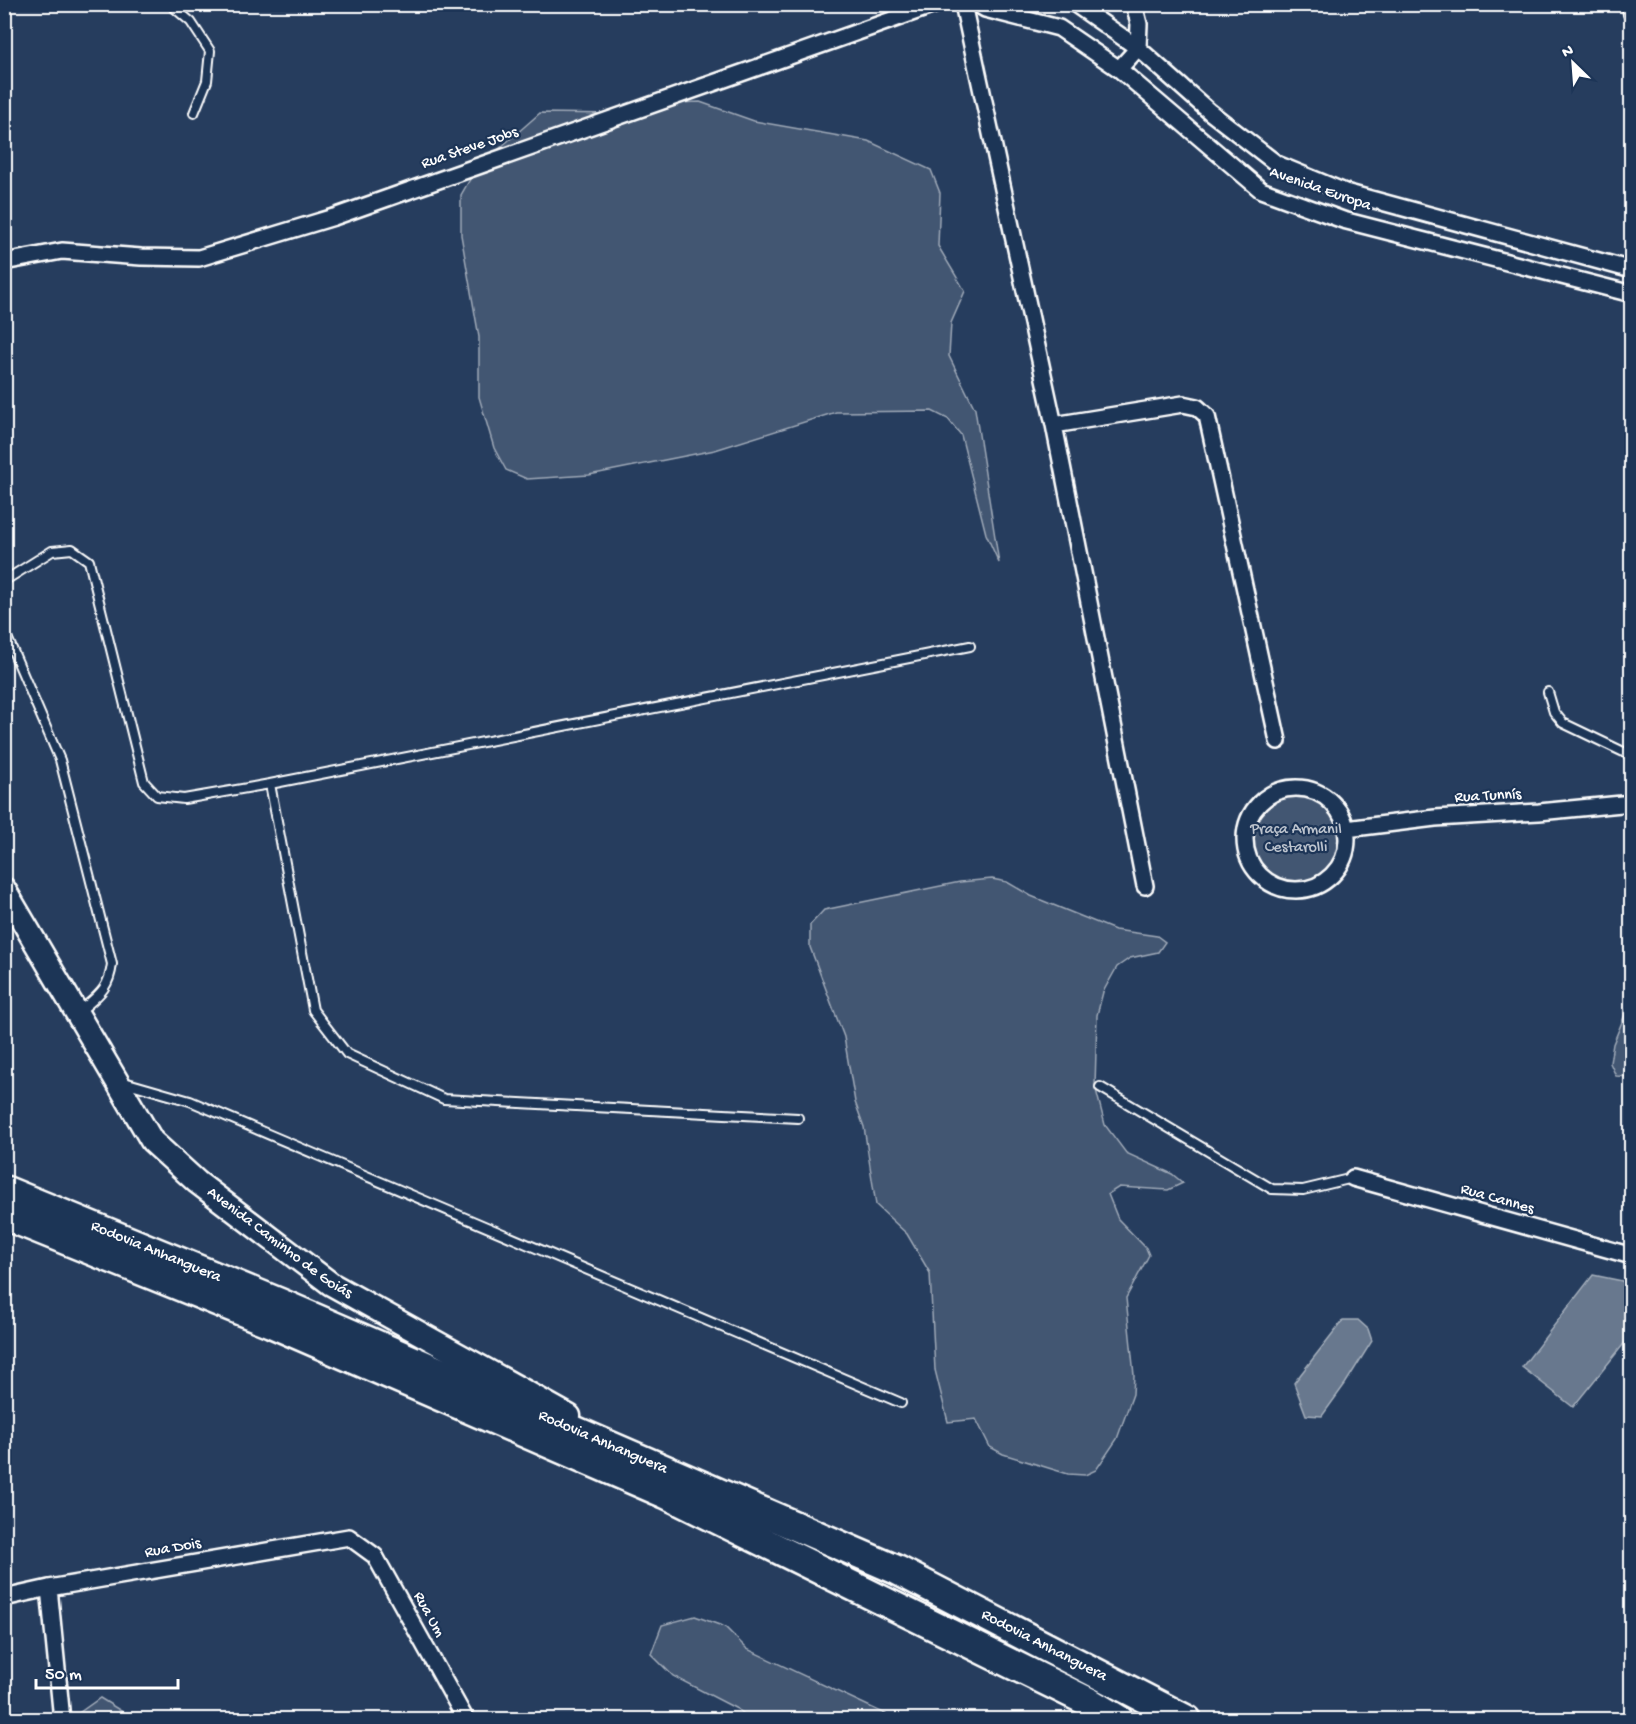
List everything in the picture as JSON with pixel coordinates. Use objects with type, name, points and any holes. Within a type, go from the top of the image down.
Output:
[{"type":"highway","name":"Rodovia Anhanguera","points":[[4,1190],[280,1304],[897,1570],[1188,1719]]},
{"type":"highway","name":"Rodovia Anhanguera","points":[[4,1215],[271,1323],[666,1494],[1119,1719]]},
{"type":"main road","name":"Avenida Caminho de Goiás","points":[[4,889],[152,1141],[197,1182],[331,1284],[673,1473]]},
{"type":"street","name":"Rua Steve Jobs","points":[[4,262],[62,251],[141,257],[199,258],[334,217],[937,4]]},
{"type":"street","points":[[963,4],[1054,425],[1145,886]]},
{"type":"street","name":"Avenida Europa","points":[[977,4],[986,9],[1059,28],[1119,69],[1260,190],[1343,220],[1632,294]]},
{"type":"street","name":"Avenida Europa","points":[[1075,4],[1138,48],[1210,112],[1277,164],[1345,192],[1632,270]]},
{"type":"street","points":[[1119,69],[1138,48],[1139,24],[1134,4]]},
{"type":"street","points":[[1630,4],[1632,14]]},
{"type":"street","points":[[1054,425],[1183,404],[1197,407],[1207,416],[1278,741]]},
{"type":"street","points":[[1299,788],[1316,791],[1330,800],[1341,813],[1346,829],[1347,846],[1341,862],[1331,876],[1317,885],[1301,890],[1284,889],[1269,882],[1256,871],[1248,856],[1244,840],[1247,823],[1255,808],[1267,797],[1282,789],[1299,788]]},
{"type":"street","name":"Rua Tunnís","points":[[1346,829],[1435,818],[1539,812],[1632,803]]},
{"type":"street","name":"Rua Cannes","points":[[1353,1178],[1632,1256]]},
{"type":"street","name":"Rua Dois","points":[[4,1599],[49,1588],[349,1537]]},
{"type":"street","name":"Rua Um","points":[[349,1537],[375,1557],[466,1719]]},
{"type":"street","points":[[49,1588],[63,1719]]},
{"type":"lane","points":[[170,4],[192,22],[210,51],[207,81],[194,114]]},
{"type":"lane","points":[[4,581],[52,550],[72,549],[89,561],[144,782],[157,796],[184,799],[970,646]]},
{"type":"lane","points":[[4,630],[60,760],[112,964],[111,978],[106,987],[77,1014]]},
{"type":"lane","points":[[1548,692],[1554,712],[1563,723],[1632,756]]},
{"type":"lane","points":[[270,784],[313,1010],[347,1054],[444,1100],[798,1119]]},
{"type":"lane","points":[[115,1079],[190,1101],[901,1403]]},
{"type":"lane","points":[[1100,1087],[1272,1189],[1303,1190],[1353,1178]]},
{"type":"green space","points":[[700,102],[754,121],[868,141],[931,170],[940,193],[938,246],[965,291],[951,323],[949,356],[975,409],[999,563],[986,534],[961,435],[948,419],[932,411],[836,412],[715,450],[589,475],[527,479],[506,470],[494,448],[479,397],[479,337],[461,235],[461,195],[476,169],[540,113],[621,114],[674,103]]},
{"type":"green space","name":"Praça Armanil Cestarolli","points":[[1296,794],[1313,797],[1328,807],[1338,822],[1341,839],[1338,856],[1328,871],[1313,881],[1296,884],[1279,881],[1264,871],[1254,856],[1251,839],[1254,822],[1264,807],[1279,797]]},
{"type":"green space","points":[[992,879],[1007,882],[1031,896],[1115,930],[1157,936],[1165,942],[1158,952],[1130,958],[1117,967],[1103,992],[1097,1015],[1095,1086],[1105,1125],[1126,1153],[1172,1174],[1183,1183],[1168,1190],[1119,1187],[1108,1194],[1118,1219],[1146,1248],[1149,1255],[1126,1298],[1134,1375],[1133,1394],[1117,1439],[1096,1470],[1085,1475],[1068,1474],[1003,1454],[990,1447],[976,1419],[948,1422],[935,1370],[930,1273],[907,1234],[876,1205],[864,1127],[855,1102],[844,1037],[810,947],[810,925],[824,910],[960,882]]},
{"type":"green space","points":[[1631,1000],[1631,1077],[1616,1076],[1610,1063],[1613,1044]]},
{"type":"green space","points":[[695,1616],[725,1627],[747,1649],[896,1719],[751,1719],[737,1709],[673,1676],[651,1654],[662,1625]]},
{"type":"green space","points":[[100,1698],[134,1719],[74,1719],[76,1715]]},
{"type":"shaded area","points":[[1593,1275],[1622,1281],[1631,1293],[1631,1335],[1573,1407],[1522,1367]]},
{"type":"shaded area","points":[[1343,1320],[1358,1320],[1368,1329],[1372,1341],[1322,1416],[1306,1415],[1294,1383]]}]
